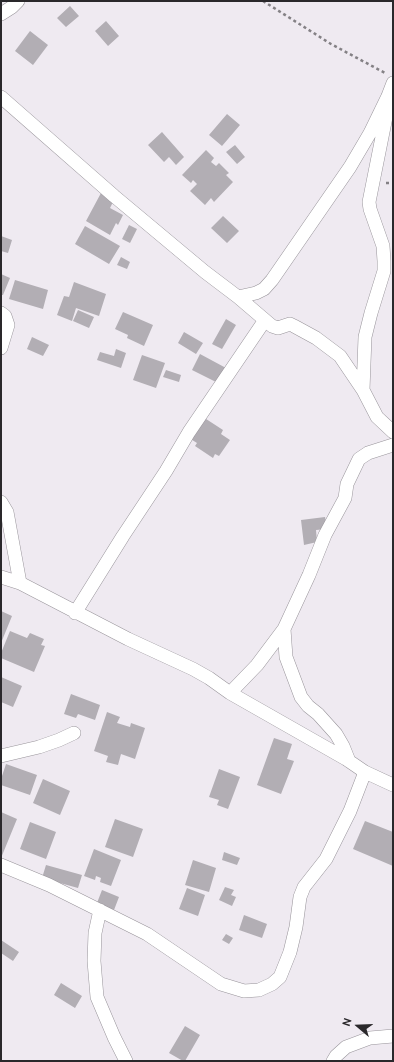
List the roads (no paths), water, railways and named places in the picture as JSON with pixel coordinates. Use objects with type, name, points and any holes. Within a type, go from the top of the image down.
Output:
[{"type":"street","points":[[1,14],[18,1]]},
{"type":"street","points":[[363,390],[365,337],[384,271],[383,246],[368,202],[386,117],[390,78]]},
{"type":"street","points":[[238,297],[256,293],[264,289],[272,280],[350,167],[370,133],[388,96]]},
{"type":"street","points":[[1,97],[114,196],[275,328],[281,328],[290,324],[316,338],[340,356],[363,390],[377,417],[393,432]]},
{"type":"street","points":[[1,313],[8,325],[1,348]]},
{"type":"street","points":[[76,613],[189,432],[265,320]]},
{"type":"street","points":[[230,693],[257,665],[284,629],[326,535],[345,498],[347,484],[359,459],[368,453],[393,445]]},
{"type":"street","points":[[1,502],[7,512],[20,583]]},
{"type":"street","points":[[1,577],[20,583],[140,645],[193,669],[230,693],[349,761],[365,772],[393,784]]},
{"type":"street","points":[[284,629],[286,657],[301,696],[308,706],[318,714],[336,734],[349,761]]},
{"type":"street","points":[[1,756],[39,747],[74,733]]},
{"type":"street","points":[[1,865],[49,885],[147,934],[222,984],[244,991],[259,990],[272,984],[280,977],[290,952],[296,927],[300,897],[304,887],[326,859],[350,811],[365,772]]},
{"type":"street","points":[[100,910],[95,933],[94,962],[97,997],[126,1061]]},
{"type":"street","points":[[333,1061],[336,1056],[346,1047],[370,1038],[393,1036]]}]
